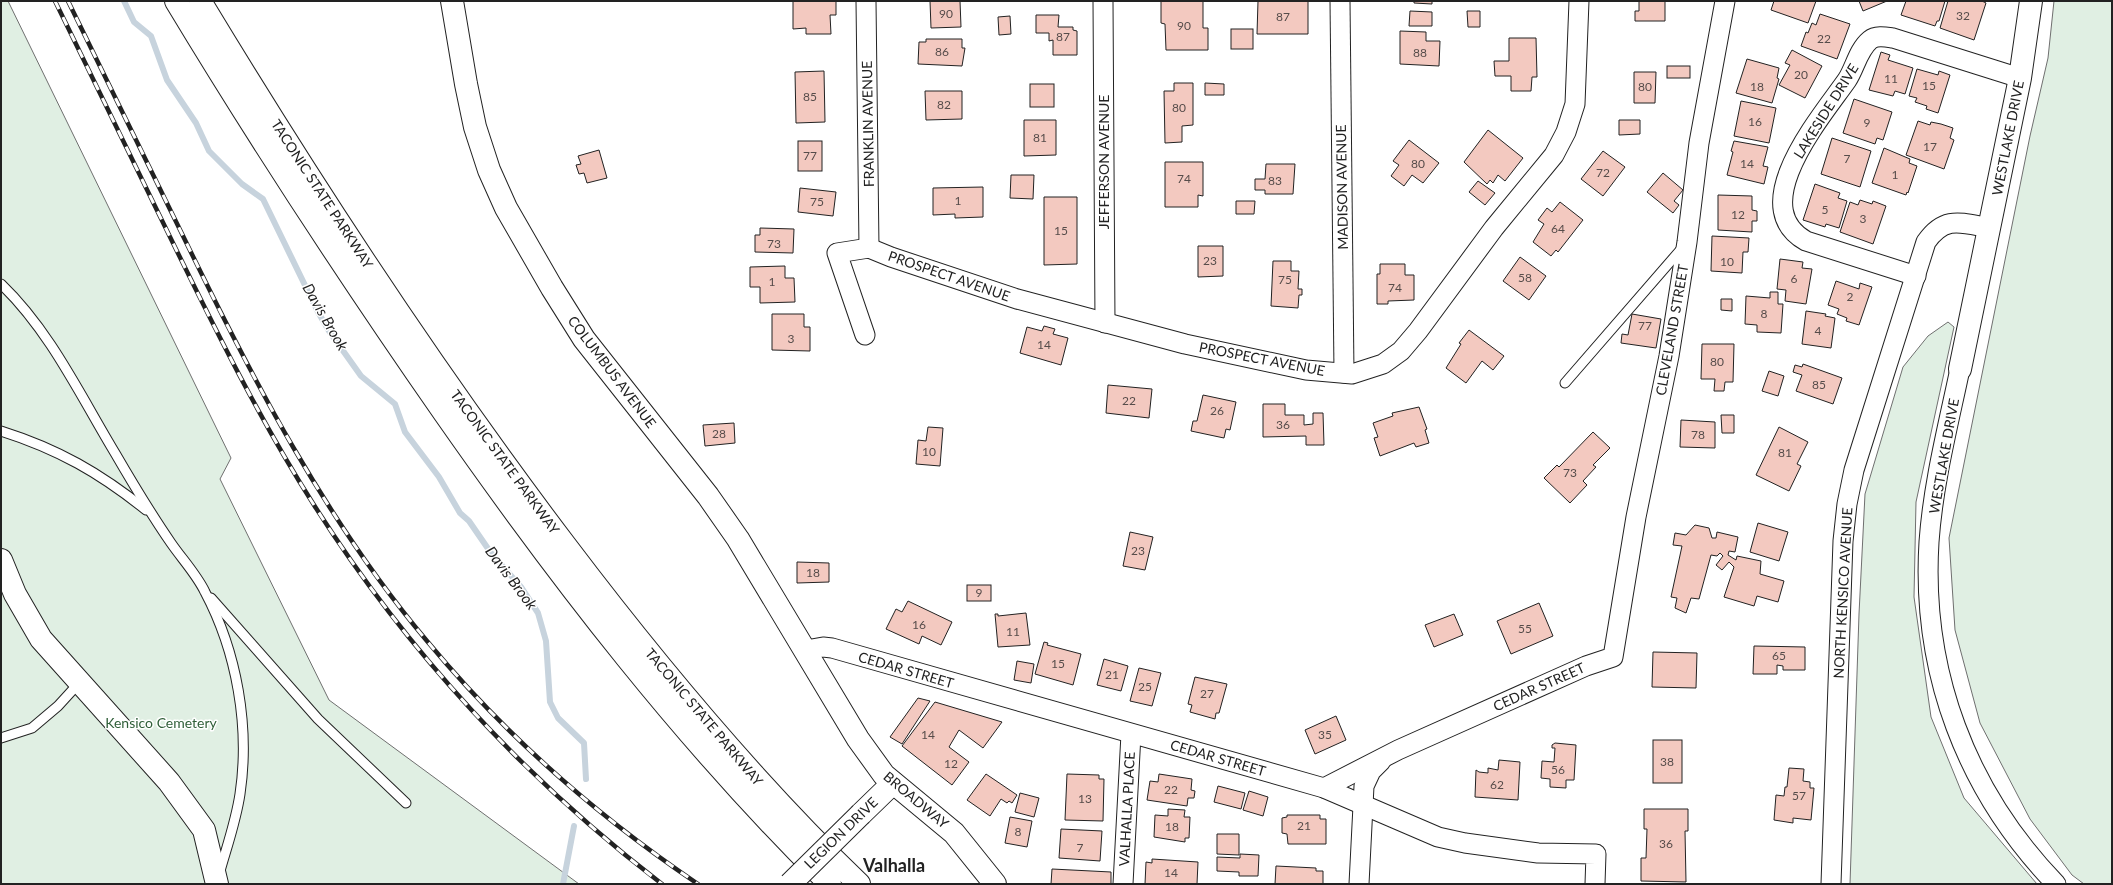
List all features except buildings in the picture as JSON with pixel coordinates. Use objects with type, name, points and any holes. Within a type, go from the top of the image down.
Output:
[{"type":"main road","name":"TACONIC STATE PARKWAY","points":[[176,1],[279,168],[354,282],[448,419],[532,536],[630,661],[702,747],[779,833],[830,884]]},
{"type":"main road","name":"TACONIC STATE PARKWAY","points":[[200,1],[342,227],[465,408],[547,521],[637,638],[719,737],[795,820],[859,884]]},
{"type":"main road","name":"COLUMBUS AVENUE","points":[[452,1],[475,127],[489,170],[506,208],[552,288],[584,339],[708,496],[742,546],[806,650]]},
{"type":"main road","name":"WESTLAKE DRIVE","points":[[1960,369],[2020,78],[2031,1]]},
{"type":"main road","points":[[1,560],[15,594],[41,640],[169,782],[204,830],[217,882]]},
{"type":"main road","name":"BROADWAY","points":[[806,650],[858,739],[876,766],[893,783],[954,833],[995,884]]},
{"type":"main road","name":"LEGION DRIVE","points":[[790,884],[893,783]]},
{"type":"street","name":"FRANKLIN AVENUE","points":[[866,1],[869,248]]},
{"type":"street","name":"JEFFERSON AVENUE","points":[[1103,1],[1105,323]]},
{"type":"street","name":"MADISON AVENUE","points":[[1340,1],[1344,373]]},
{"type":"street","name":"PROSPECT AVENUE","points":[[869,248],[891,257],[1017,299],[1185,344],[1299,368],[1352,374],[1383,364],[1401,351],[1418,331],[1494,228],[1554,155],[1566,132],[1575,104],[1579,1]]},
{"type":"street","name":"CLEVELAND STREET","points":[[1613,657],[1636,517],[1669,356],[1687,242],[1699,143],[1725,1]]},
{"type":"street","name":"LAKESIDE DRIVE","points":[[1916,276],[1806,241],[1795,235],[1786,222],[1783,209],[1790,172],[1801,146],[1817,119],[1851,74],[1862,50],[1870,40],[1881,36],[1893,38],[2020,78]]},
{"type":"street","name":"NORTH KENSICO AVENUE","points":[[1831,884],[1843,540],[1847,504],[1854,470],[1926,242],[1935,229],[1946,224],[1962,223],[1990,228]]},
{"type":"street","points":[[865,335],[837,253],[869,248]]},
{"type":"street","name":"WESTLAKE DRIVE","points":[[1960,369],[1939,469],[1929,541],[1928,581],[1930,624],[1938,664],[1961,743],[1978,779],[1998,813],[2020,844],[2056,884]]},
{"type":"street","name":"CEDAR STREET","points":[[806,650],[823,647],[832,648],[1324,788],[1398,750],[1586,666],[1613,657]]},
{"type":"street","name":"VALHALLA PLACE","points":[[1123,884],[1131,734]]},
{"type":"street","points":[[1359,884],[1364,786],[1371,771],[1381,761],[1398,750]]},
{"type":"street","points":[[1324,788],[1438,836],[1465,843],[1538,853],[1596,854],[1595,884]]},
{"type":"lane","points":[[1565,383],[1687,242]]},
{"type":"lane","points":[[1,284],[21,304],[48,340],[152,515],[205,591],[318,719],[406,803]]},
{"type":"lane","points":[[1,431],[33,442],[79,462],[126,493],[152,515]]},
{"type":"lane","points":[[205,591],[222,630],[235,678],[242,714],[244,754],[238,802],[217,882]]},
{"type":"lane","points":[[1,738],[32,728],[58,706],[79,683]]},
{"type":"green space","name":"Kensico Cemetery","points":[[1,1],[8,1],[231,458],[220,479],[329,700],[579,884],[1,884]]},
{"type":"green space","points":[[2054,1],[2112,1],[2112,884],[2084,884],[2072,875],[2030,819],[1980,723],[1955,630],[1949,538],[2030,136],[2048,58]]},
{"type":"green space","points":[[1948,322],[1954,327],[1916,502],[1914,597],[1931,717],[1964,798],[2037,884],[1850,884],[1859,614],[1865,494],[1903,367],[1928,336]]},
{"type":"waterway","name":"Davis Brook","points":[[124,1],[134,22],[151,36],[167,80],[196,123],[209,151],[242,184],[263,199],[318,312],[329,331],[361,376],[395,404],[405,432],[439,477],[460,513],[469,521],[491,553],[521,587],[538,613],[546,641],[550,702],[558,718],[584,743],[586,779]]},
{"type":"waterway","name":"Davis Brook","points":[[563,884],[574,826]]},
{"type":"railway","points":[[55,1],[239,375],[294,473],[350,559],[388,611],[428,661],[471,710],[563,801],[611,844],[662,884]]},
{"type":"railway","points":[[68,1],[211,293],[265,397],[324,498],[390,595],[457,676],[520,741],[588,802],[624,831],[698,884]]},
{"type":"district","name":"Valhalla","points":[[894,866]]}]
